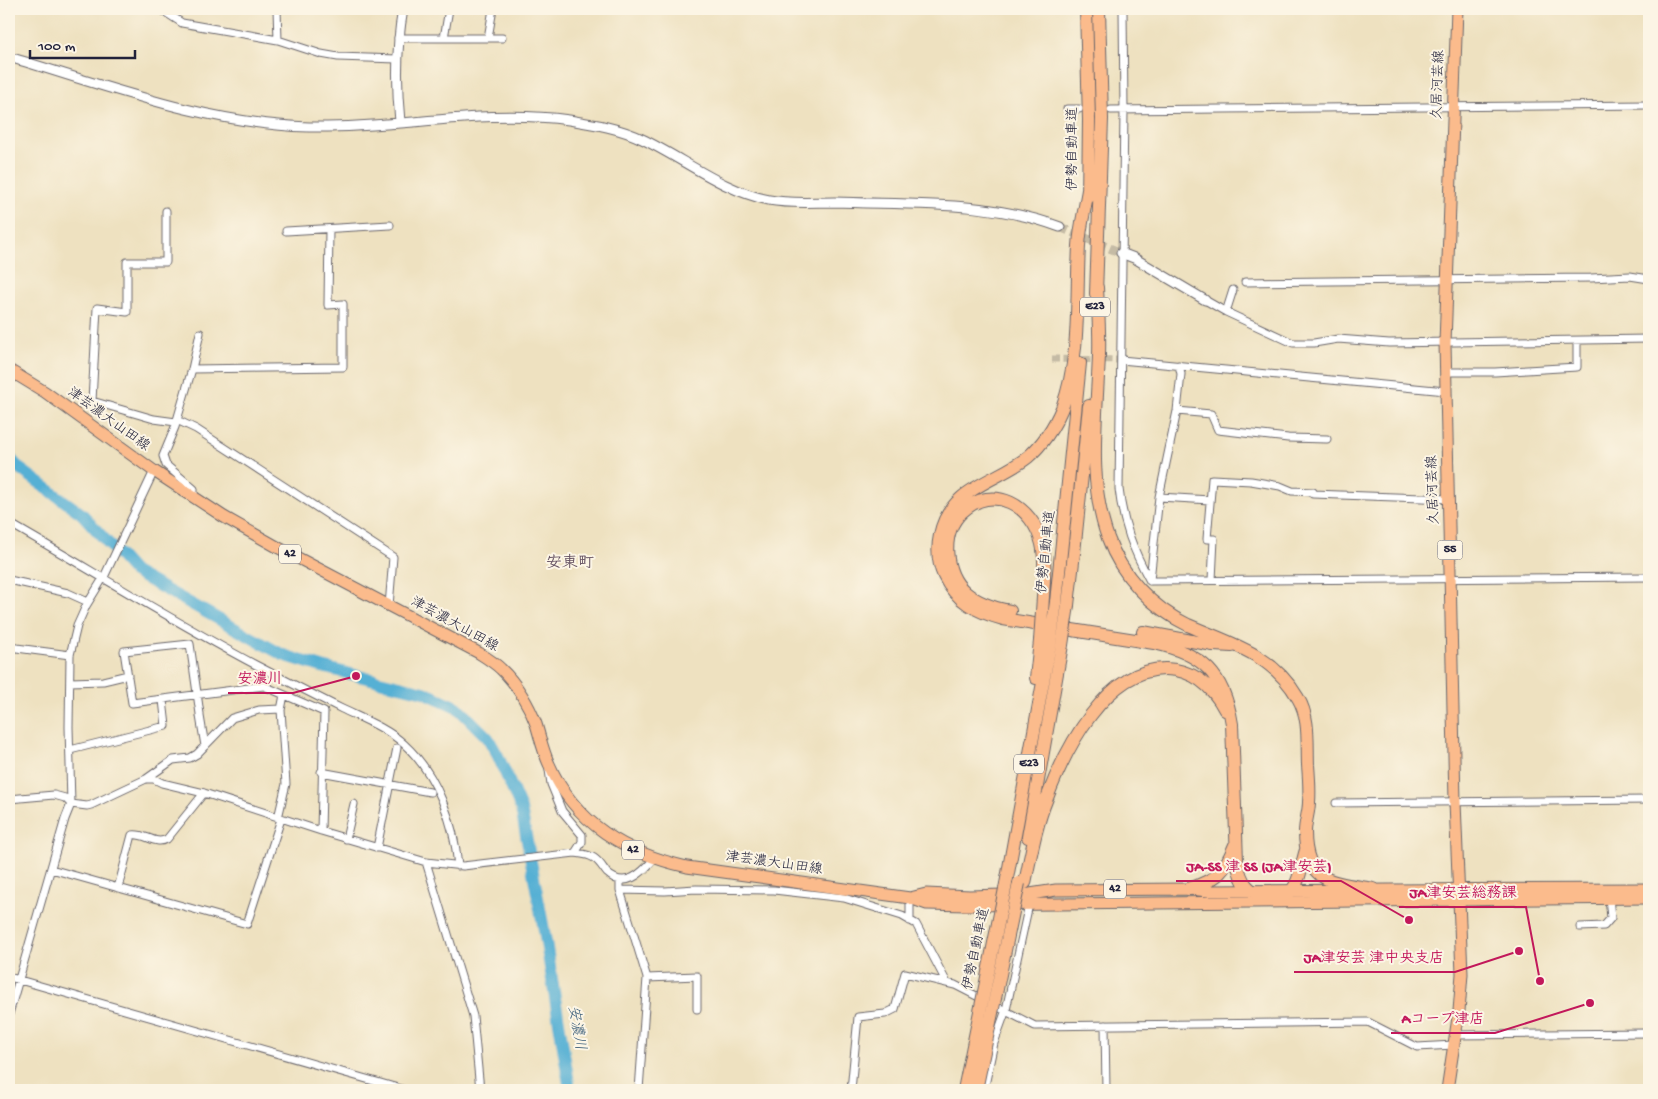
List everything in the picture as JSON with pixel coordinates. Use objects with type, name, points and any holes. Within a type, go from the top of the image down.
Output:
[{"type":"highway","name":"伊勢自動車道","points":[[1062,603],[1078,386],[1088,190],[1086,9]]},
{"type":"highway","name":"伊勢自動車道","points":[[964,1090],[1006,884],[1051,643],[1075,544],[1091,379],[1097,287],[1102,119],[1099,9]]},
{"type":"highway","points":[[1088,190],[1079,244],[1075,347],[1068,388],[1059,415],[1043,441],[1028,457],[972,490],[952,507],[940,534],[939,561],[949,585],[959,598],[990,615],[1003,619],[1175,648],[1191,656],[1210,670],[1227,697],[1232,724],[1236,842],[1239,872],[1243,883],[1250,891],[1269,902],[1291,891],[1298,880],[1306,850],[1305,831],[1310,802],[1304,711],[1294,691],[1279,673],[1259,657],[1188,624],[1169,614],[1153,602],[1126,573],[1109,541],[1101,514],[1096,465],[1095,439],[1100,323],[1097,287]]},
{"type":"highway","points":[[1051,643],[1044,597],[1042,546],[1038,530],[1028,515],[1016,505],[996,500],[974,504],[961,513],[954,523],[947,545],[949,562],[961,588],[978,601],[1000,609],[1036,616],[1185,639],[1213,645],[1241,647]]},
{"type":"highway","name":"伊勢自動車道","points":[[976,1090],[988,1029],[1022,883],[1051,643]]},
{"type":"highway","points":[[1022,883],[1046,799],[1072,744],[1093,712],[1122,684],[1134,676],[1152,670],[1171,669],[1184,672],[1200,679],[1208,686],[1221,702],[1232,724]]},
{"type":"highway","points":[[1189,889],[1210,881],[1219,875],[1229,860],[1236,842]]},
{"type":"highway","points":[[1306,850],[1315,870],[1326,879],[1373,889]]},
{"type":"main road","name":"久居河芸線","points":[[1447,1090],[1455,1040],[1462,974],[1455,802],[1445,372],[1457,9]]},
{"type":"main road","name":"津芸濃大山田線","points":[[9,370],[52,397],[153,474],[194,499],[279,548],[480,653],[501,669],[518,691],[529,710],[548,762],[564,792],[586,818],[618,842],[654,859],[774,884],[910,898],[928,904],[1269,902],[1458,895],[1610,894],[1649,898]]},
{"type":"main road","name":"津芸濃大山田線","points":[[1610,894],[1649,888]]},
{"type":"main road","name":"津芸濃大山田線","points":[[910,898],[926,894],[970,896],[1030,894],[1056,890],[1189,889],[1208,891],[1291,891],[1373,889],[1458,895]]},
{"type":"street","points":[[157,9],[162,10],[182,23],[278,40],[321,54],[338,57],[397,59]]},
{"type":"street","points":[[277,9],[278,40]]},
{"type":"street","points":[[400,122],[397,59],[398,38],[403,9]]},
{"type":"street","points":[[444,38],[449,9]]},
{"type":"street","points":[[488,38],[493,9]]},
{"type":"street","points":[[1122,9],[1124,111],[1119,443],[1121,503],[1132,545],[1150,581]]},
{"type":"street","points":[[398,38],[502,38]]},
{"type":"street","points":[[9,57],[212,116],[279,126],[338,127],[514,116],[570,120],[622,131],[640,138],[731,187],[770,200],[983,208],[1044,222],[1060,228]]},
{"type":"street","points":[[1111,110],[1649,105]]},
{"type":"street","points":[[1067,109],[1079,109]]},
{"type":"street","points":[[166,212],[166,262],[127,262],[127,312],[97,308],[92,400],[154,419],[176,421],[196,429],[393,557],[390,606]]},
{"type":"street","points":[[286,231],[390,226]]},
{"type":"street","points":[[192,369],[342,367],[343,304],[328,305],[329,229]]},
{"type":"street","points":[[1122,253],[1134,258],[1226,312],[1292,343],[1338,339],[1389,343],[1649,339]]},
{"type":"street","points":[[1245,282],[1626,276],[1649,279]]},
{"type":"street","points":[[1226,312],[1233,290]]},
{"type":"street","points":[[194,499],[194,489],[166,465],[163,460],[192,369],[200,333]]},
{"type":"street","points":[[1445,372],[1495,372],[1578,367],[1577,341]]},
{"type":"street","points":[[1121,360],[1446,391]]},
{"type":"street","points":[[1150,581],[1159,497],[1177,411],[1181,374],[1179,365]]},
{"type":"street","points":[[1177,411],[1211,414],[1218,430],[1288,438],[1327,439]]},
{"type":"street","points":[[9,1014],[64,819],[71,804],[70,655],[77,626],[88,602],[104,577],[153,474]]},
{"type":"street","points":[[1212,580],[1214,539],[1207,539],[1212,478],[1251,481],[1280,486],[1292,491],[1313,492],[1313,494],[1449,499]]},
{"type":"street","points":[[1159,497],[1210,500]]},
{"type":"street","points":[[9,523],[229,651],[399,739],[415,756],[437,788],[445,807],[461,866]]},
{"type":"street","points":[[1150,581],[1649,577]]},
{"type":"street","points":[[9,580],[68,593],[88,602]]},
{"type":"street","points":[[204,746],[197,695],[190,644],[124,651],[132,704],[163,700],[197,695],[264,686],[324,712],[321,832]]},
{"type":"street","points":[[9,647],[70,655]]},
{"type":"street","points":[[70,682],[103,681],[128,675]]},
{"type":"street","points":[[50,869],[247,924],[280,818],[286,784],[281,709],[284,695]]},
{"type":"street","points":[[70,750],[166,726],[163,700]]},
{"type":"street","points":[[9,799],[54,795],[65,798],[71,804],[91,805],[146,779],[173,760],[192,757],[197,754],[232,718],[259,710],[281,709]]},
{"type":"street","points":[[376,848],[397,748]]},
{"type":"street","points":[[548,762],[550,776],[559,804],[582,835],[582,842],[574,853]]},
{"type":"street","points":[[321,772],[430,792]]},
{"type":"street","points":[[146,779],[204,793],[321,832],[426,862],[461,866],[574,853],[586,854],[617,879],[633,878],[640,875],[654,859]]},
{"type":"street","points":[[118,888],[132,835],[136,834],[159,842],[167,840],[204,793]]},
{"type":"street","points":[[1336,803],[1649,800]]},
{"type":"street","points":[[346,839],[354,804]]},
{"type":"street","points":[[426,862],[473,1016],[480,1090]]},
{"type":"street","points":[[617,879],[647,978],[639,1090]]},
{"type":"street","points":[[620,890],[665,891],[774,884],[844,898],[902,916],[916,924],[947,983]]},
{"type":"street","points":[[1580,927],[1604,926],[1611,918],[1610,894]]},
{"type":"street","points":[[910,898],[910,921]]},
{"type":"street","points":[[984,1090],[994,1043],[1006,1010],[1029,904]]},
{"type":"street","points":[[851,1090],[858,1018],[885,1014],[895,1009],[905,972],[972,992],[1035,1026],[1368,1022],[1417,1047],[1455,1040],[1649,1034]]},
{"type":"street","points":[[647,978],[697,976],[697,1009]]},
{"type":"street","points":[[9,977],[405,1090]]},
{"type":"street","points":[[1106,1025],[1106,1090]]},
{"type":"waterway","name":"安濃川","points":[[9,457],[19,468],[82,514],[134,572],[283,655],[322,667],[424,692],[457,707],[488,738],[521,809],[544,930],[570,1090]]},
{"type":"tunnel","points":[[1060,227],[1121,253]]},
{"type":"tunnel","points":[[1052,359],[1121,360]]},
{"type":"place","name":"安濃川","points":[[356,676]]},
{"type":"place","name":"JA-SS 津 SS (JA津安芸)","points":[[1409,920]]},
{"type":"place","name":"JA津安芸 津中央支店","points":[[1519,951]]},
{"type":"place","name":"JA津安芸総務課","points":[[1540,981]]},
{"type":"place","name":"Aコープ津店","points":[[1590,1003]]},
{"type":"district","name":"安東町","points":[[570,564]]}]
